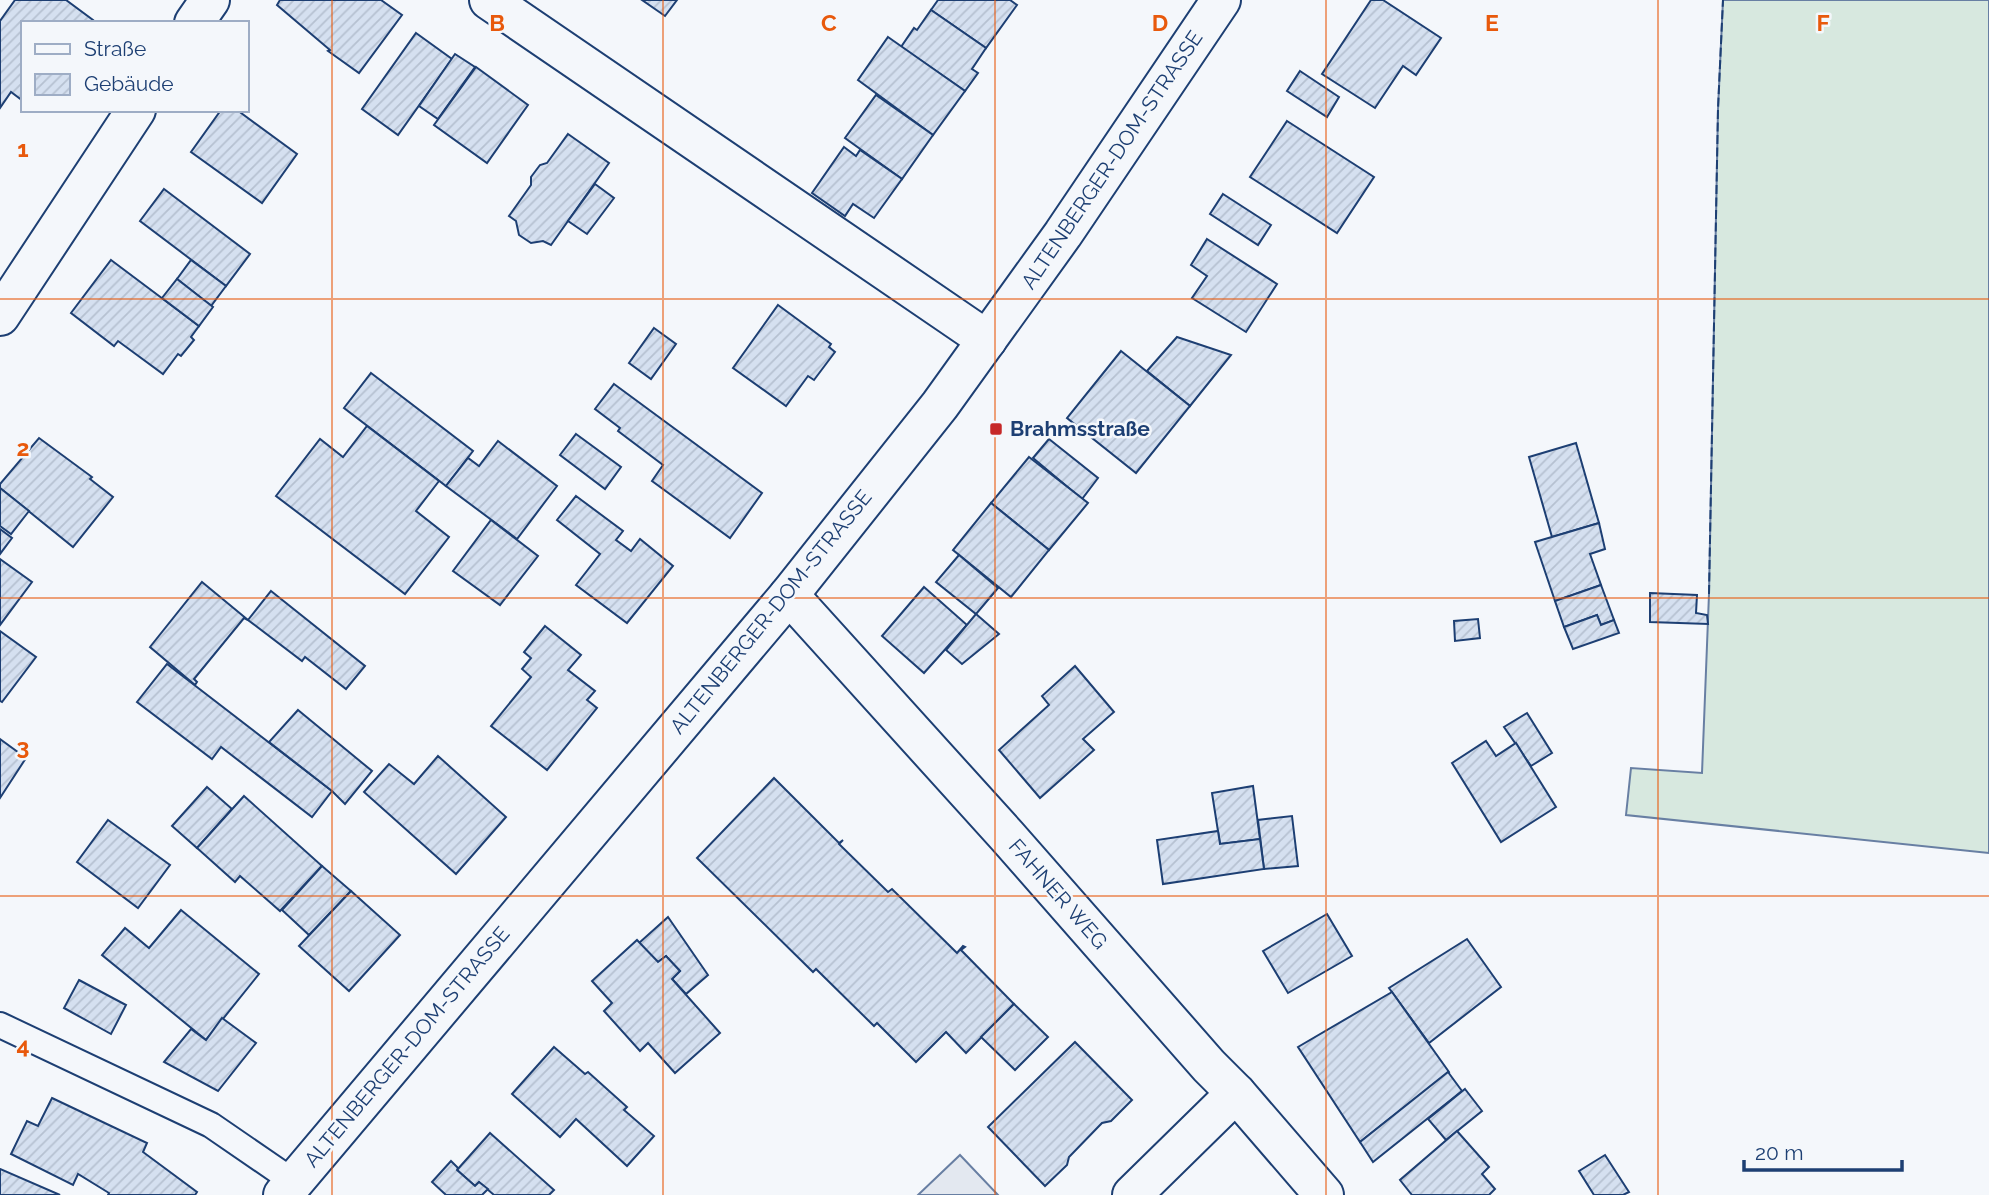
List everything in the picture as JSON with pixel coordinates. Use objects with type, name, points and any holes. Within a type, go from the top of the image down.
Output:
[{"type":"street","points":[[195,21],[209,0]]},
{"type":"street","points":[[489,0],[987,340]]},
{"type":"street","name":"ALTENBERGER-DOM-STRASSE","points":[[288,1189],[789,595],[932,415],[1062,234],[1221,0]]},
{"type":"street","points":[[0,316],[135,112]]},
{"type":"street","name":"FAHNER WEG","points":[[789,595],[1007,836],[1209,1066],[1237,1093],[1324,1195]]},
{"type":"street","points":[[1132,1195],[1237,1093]]},
{"type":"lane","points":[[0,1025],[211,1125],[288,1189]]},
{"type":"shaded area","points":[[1723,0],[1989,0],[1989,853],[1626,815],[1631,768],[1702,773],[1709,594],[1718,109]]},
{"type":"shaded area","points":[[960,1155],[998,1195],[918,1195]]},
{"type":"building","points":[[15,0],[66,0],[93,20],[21,21],[21,100],[11,92],[0,108],[0,21]]},
{"type":"building","points":[[280,0],[381,0],[402,15],[359,73],[328,51],[330,50],[277,5]]},
{"type":"building","points":[[642,0],[677,0],[665,16]]},
{"type":"building","points":[[938,0],[1010,0],[1017,5],[986,48],[931,10]]},
{"type":"building","points":[[1371,0],[1383,0],[1441,38],[1416,75],[1403,66],[1375,108],[1322,74]]},
{"type":"building","points":[[931,10],[986,48],[972,69],[978,73],[965,91],[901,47]]},
{"type":"building","points":[[416,33],[452,59],[398,135],[362,109]]},
{"type":"building","points":[[888,37],[965,91],[933,135],[858,80]]},
{"type":"building","points":[[455,54],[475,67],[438,119],[419,106]]},
{"type":"building","points":[[476,67],[528,105],[487,163],[434,125]]},
{"type":"building","points":[[1300,71],[1339,97],[1327,117],[1287,91]]},
{"type":"building","points":[[876,95],[933,135],[902,179],[845,138]]},
{"type":"building","points":[[220,112],[240,112],[297,154],[262,203],[191,152]]},
{"type":"building","points":[[1287,121],[1374,177],[1337,233],[1250,177]]},
{"type":"building","points":[[568,134],[609,163],[551,245],[543,241],[531,243],[519,235],[516,221],[509,216],[531,185],[531,177],[540,165],[547,163]]},
{"type":"building","points":[[844,147],[856,156],[860,150],[902,179],[874,218],[853,204],[845,216],[812,193]]},
{"type":"building","points":[[595,184],[614,198],[587,234],[568,221]]},
{"type":"building","points":[[164,189],[250,254],[226,286],[140,221]]},
{"type":"building","points":[[1223,194],[1271,225],[1258,245],[1210,214]]},
{"type":"building","points":[[1207,239],[1277,284],[1246,332],[1192,298],[1207,276],[1191,265]]},
{"type":"building","points":[[111,260],[199,326],[191,337],[194,340],[181,356],[178,354],[163,374],[118,341],[114,346],[71,313]]},
{"type":"building","points":[[191,260],[226,286],[211,306],[177,279]]},
{"type":"building","points":[[177,279],[213,307],[199,326],[162,298]]},
{"type":"building","points":[[778,305],[831,344],[829,347],[835,352],[814,380],[808,376],[786,406],[733,368]]},
{"type":"building","points":[[654,328],[676,344],[651,379],[629,363]]},
{"type":"building","points":[[1177,337],[1231,355],[1190,406],[1147,371]]},
{"type":"building","points":[[1121,351],[1190,406],[1136,473],[1067,418]]},
{"type":"building","points":[[371,373],[473,451],[446,486],[344,408]]},
{"type":"building","points":[[614,384],[762,493],[730,538],[652,481],[663,465],[618,431],[620,428],[595,409]]},
{"type":"building","points":[[367,426],[439,481],[416,511],[449,537],[405,594],[276,496],[320,439],[343,457]]},
{"type":"building","points":[[576,434],[621,467],[605,489],[560,455]]},
{"type":"building","points":[[39,438],[92,477],[90,479],[113,497],[73,547],[0,488],[0,484]]},
{"type":"building","points":[[1049,439],[1098,478],[1082,499],[1033,458]]},
{"type":"building","points":[[498,441],[557,486],[517,539],[446,486],[468,458],[479,466]]},
{"type":"building","points":[[1576,443],[1599,523],[1552,537],[1529,457]]},
{"type":"building","points":[[1029,457],[1088,503],[1049,550],[991,503]]},
{"type":"building","points":[[0,488],[29,511],[11,534],[0,526]]},
{"type":"building","points":[[576,496],[623,531],[616,540],[631,551],[640,539],[673,566],[627,623],[576,585],[600,554],[557,520]]},
{"type":"building","points":[[991,503],[1049,550],[1011,597],[953,550]]},
{"type":"building","points":[[491,520],[538,556],[500,605],[453,571]]},
{"type":"building","points":[[1599,523],[1605,549],[1590,554],[1601,585],[1555,601],[1535,542]]},
{"type":"building","points":[[0,529],[12,538],[0,554]]},
{"type":"building","points":[[959,555],[998,588],[976,614],[936,582]]},
{"type":"building","points":[[0,559],[32,582],[0,625]]},
{"type":"building","points":[[202,582],[248,620],[244,618],[194,679],[197,682],[195,685],[150,647]]},
{"type":"building","points":[[1601,585],[1614,620],[1601,625],[1597,615],[1564,627],[1555,601]]},
{"type":"building","points":[[924,587],[967,625],[924,673],[882,636]]},
{"type":"building","points":[[271,591],[365,666],[346,689],[305,657],[302,661],[248,620]]},
{"type":"building","points":[[1650,593],[1697,595],[1696,613],[1707,615],[1708,624],[1650,622]]},
{"type":"building","points":[[976,614],[999,634],[962,664],[946,650]]},
{"type":"building","points":[[1597,615],[1601,625],[1614,620],[1619,633],[1573,649],[1564,627]]},
{"type":"building","points":[[1478,619],[1480,638],[1455,641],[1454,621]]},
{"type":"building","points":[[545,626],[581,655],[568,670],[595,691],[587,700],[597,708],[547,770],[491,726],[531,677],[522,669],[531,658],[524,652]]},
{"type":"building","points":[[0,631],[36,657],[2,702],[0,701]]},
{"type":"building","points":[[167,664],[332,791],[312,817],[221,747],[212,759],[137,702]]},
{"type":"building","points":[[1075,666],[1114,712],[1083,739],[1094,750],[1040,798],[999,750],[1049,705],[1042,696]]},
{"type":"building","points":[[298,710],[372,771],[345,804],[269,742]]},
{"type":"building","points":[[1527,713],[1552,753],[1531,766],[1504,727]]},
{"type":"building","points":[[0,739],[26,758],[0,798]]},
{"type":"building","points":[[1486,741],[1496,756],[1516,743],[1556,807],[1501,842],[1452,763]]},
{"type":"building","points":[[438,756],[506,817],[456,874],[364,792],[389,764],[414,784]]},
{"type":"building","points":[[774,778],[839,843],[843,840],[839,844],[888,892],[892,889],[957,953],[963,946],[965,947],[961,950],[1014,1004],[966,1053],[946,1032],[916,1062],[877,1023],[874,1026],[816,969],[813,972],[697,858]]},
{"type":"building","points":[[1253,786],[1260,839],[1220,844],[1212,793]]},
{"type":"building","points":[[207,787],[232,809],[197,848],[172,826]]},
{"type":"building","points":[[244,796],[322,866],[280,911],[240,876],[235,882],[197,848]]},
{"type":"building","points":[[1292,816],[1298,866],[1264,869],[1258,820]]},
{"type":"building","points":[[108,820],[170,865],[138,908],[77,862]]},
{"type":"building","points":[[1218,831],[1220,844],[1260,839],[1264,869],[1163,884],[1157,840]]},
{"type":"building","points":[[322,866],[351,891],[309,935],[282,910]]},
{"type":"building","points":[[351,891],[400,935],[349,991],[299,946]]},
{"type":"building","points":[[181,910],[259,974],[206,1040],[102,955],[125,928],[149,948]]},
{"type":"building","points":[[1327,914],[1352,956],[1288,993],[1263,951]]},
{"type":"building","points":[[668,917],[708,975],[686,994],[672,979],[680,971],[666,956],[658,962],[639,943]]},
{"type":"building","points":[[1467,939],[1501,987],[1429,1043],[1389,988]]},
{"type":"building","points":[[637,940],[658,962],[666,956],[680,971],[672,979],[720,1033],[675,1073],[648,1043],[640,1051],[604,1011],[612,1003],[592,981]]},
{"type":"building","points":[[79,980],[126,1005],[111,1034],[64,1008]]},
{"type":"building","points":[[1392,992],[1449,1072],[1360,1142],[1298,1047]]},
{"type":"building","points":[[1014,1004],[1048,1037],[1015,1070],[981,1037]]},
{"type":"building","points":[[222,1018],[256,1043],[218,1091],[164,1062],[191,1029],[206,1040]]},
{"type":"building","points":[[1075,1042],[1132,1100],[1111,1121],[1102,1123],[1069,1157],[1067,1165],[1045,1186],[988,1127]]},
{"type":"building","points":[[554,1047],[585,1074],[588,1072],[627,1107],[624,1110],[654,1136],[627,1166],[576,1119],[560,1137],[512,1094]]},
{"type":"building","points":[[1448,1072],[1462,1091],[1373,1162],[1360,1142]]},
{"type":"building","points":[[1465,1089],[1482,1111],[1446,1140],[1428,1119]]},
{"type":"building","points":[[52,1098],[147,1143],[143,1152],[197,1192],[195,1195],[108,1195],[109,1193],[78,1174],[73,1185],[11,1154],[27,1121],[38,1126]]},
{"type":"building","points":[[1457,1131],[1489,1167],[1482,1174],[1495,1189],[1489,1195],[1412,1195],[1400,1180]]},
{"type":"building","points":[[490,1133],[554,1190],[549,1195],[494,1195],[479,1182],[475,1186],[457,1170]]},
{"type":"building","points":[[1605,1155],[1629,1192],[1623,1195],[1594,1195],[1579,1171]]},
{"type":"building","points":[[451,1161],[475,1186],[479,1182],[488,1189],[482,1195],[446,1195],[432,1182]]},
{"type":"building","points":[[0,1169],[60,1195],[0,1195]]},
{"type":"fence","points":[[1709,594],[1718,109],[1723,0]]},
{"type":"place","name":"Brahmsstraße","points":[[996,429]]}]
